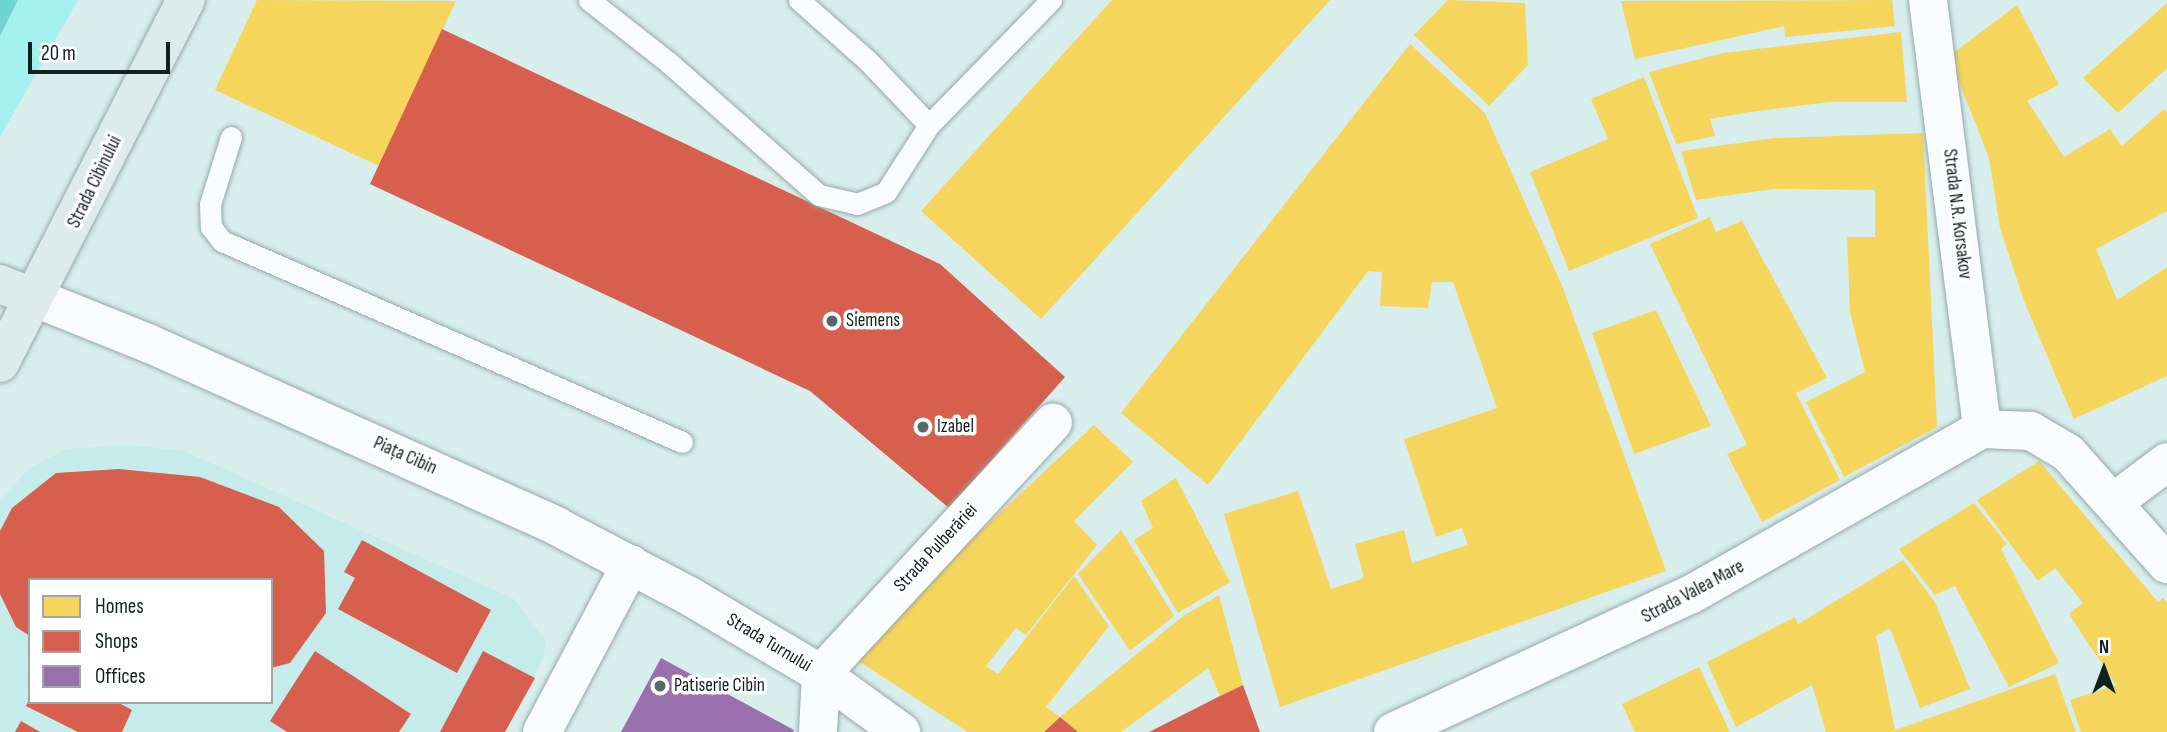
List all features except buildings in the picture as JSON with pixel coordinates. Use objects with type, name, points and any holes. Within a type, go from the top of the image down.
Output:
[{"type":"main road","name":"Strada Cibinului","points":[[0,363],[17,291],[77,220],[186,0]]},
{"type":"street","name":"Strada N.R. Korsakov","points":[[1928,0],[1982,429]]},
{"type":"street","name":"Piața Cibin","points":[[17,291],[441,472],[631,564]]},
{"type":"street","name":"Strada Pulberăriei","points":[[821,674],[1053,423]]},
{"type":"street","points":[[1982,429],[2011,428],[2049,440],[2068,453],[2167,564]]},
{"type":"street","name":"Strada Valea Mare","points":[[1393,732],[1690,595],[1982,429]]},
{"type":"street","points":[[2114,502],[2167,462]]},
{"type":"street","points":[[542,732],[631,564]]},
{"type":"street","name":"Strada Turnului","points":[[631,564],[821,674],[901,732]]},
{"type":"street","points":[[818,732],[821,674]]},
{"type":"lane","points":[[589,0],[668,62],[819,195],[857,204],[886,192],[929,125],[1051,0]]},
{"type":"lane","points":[[799,0],[868,61],[929,125]]},
{"type":"lane","points":[[232,137],[210,204],[211,227],[222,241],[682,443]]},
{"type":"shaded area","points":[[0,0],[78,0],[0,137]]},
{"type":"shaded area","points":[[0,0],[18,0],[0,36]]},
{"type":"shaded area","points":[[130,445],[184,451],[514,599],[546,641],[542,661],[505,732],[0,732],[0,502],[28,469],[67,449]]},
{"type":"place","name":"Siemens","points":[[832,321]]},
{"type":"place","name":"Izabel","points":[[923,427]]},
{"type":"place","name":"Patiserie Cibin","points":[[660,686]]}]
